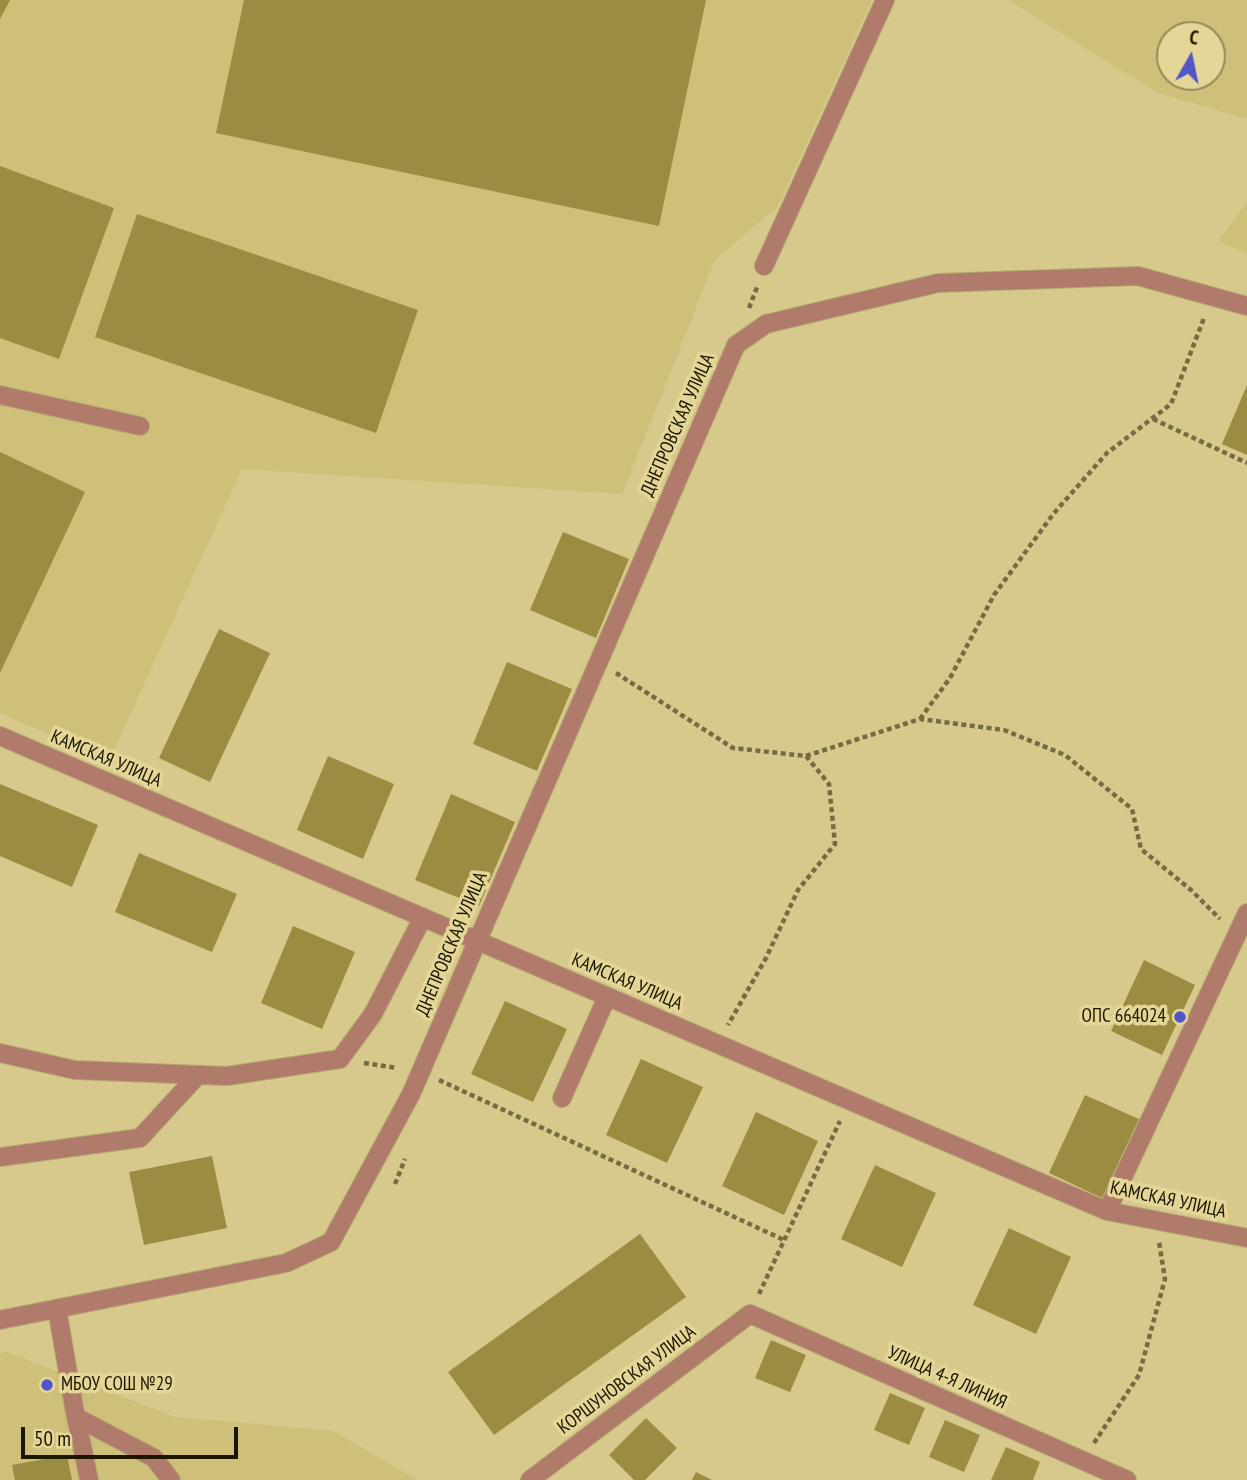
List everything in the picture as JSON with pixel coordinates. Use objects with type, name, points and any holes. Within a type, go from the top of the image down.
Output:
[{"type":"street","points":[[764,266],[885,0]]},
{"type":"street","name":"ДНЕПРОВСКАЯ УЛИЦА","points":[[0,1320],[286,1263],[331,1242],[411,1094],[736,345],[766,324],[938,283],[1138,276],[1212,296]]},
{"type":"street","points":[[1212,296],[1247,306]]},
{"type":"street","points":[[0,395],[139,426]]},
{"type":"street","name":"КАМСКАЯ УЛИЦА","points":[[0,736],[1107,1211],[1247,1238]]},
{"type":"street","points":[[1107,1211],[1247,913]]},
{"type":"street","points":[[0,1053],[75,1070],[227,1076],[340,1059],[373,1014],[423,917]]},
{"type":"street","points":[[562,1098],[607,997]]},
{"type":"street","points":[[0,1157],[140,1139],[198,1075]]},
{"type":"street","points":[[57,1309],[89,1480]]},
{"type":"street","name":"УЛИЦА 4-Я ЛИНИЯ","points":[[750,1314],[1127,1480]]},
{"type":"street","name":"КОРШУНОВСКАЯ УЛИЦА","points":[[530,1480],[750,1314]]},
{"type":"street","points":[[76,1417],[154,1458],[171,1480]]},
{"type":"path","points":[[920,719],[950,678],[994,595],[1054,513],[1107,453],[1171,404],[1212,296]]},
{"type":"path","points":[[1153,419],[1247,463]]},
{"type":"path","points":[[598,661],[733,748],[806,756],[920,719],[1004,730],[1065,755],[1132,809],[1141,849],[1191,890],[1236,936]]},
{"type":"path","points":[[717,1044],[766,958],[798,890],[835,844],[829,784],[806,756]]},
{"type":"path","points":[[340,1059],[420,1072],[784,1240]]},
{"type":"path","points":[[750,1314],[850,1101]]},
{"type":"path","points":[[1082,1460],[1139,1375],[1165,1279],[1156,1220]]},
{"type":"shaded area","points":[[0,0],[872,0],[778,206],[715,260],[622,494],[242,469],[109,761],[0,713]]},
{"type":"shaded area","points":[[1008,0],[1247,0],[1247,119],[1158,93]]},
{"type":"shaded area","points":[[1247,202],[1247,254],[1218,241]]},
{"type":"shaded area","name":"МБОУ СОШ №29","points":[[7,1352],[175,1417],[334,1431],[417,1480],[0,1480],[0,1353]]},
{"type":"building","points":[[0,0],[10,0],[0,19]]},
{"type":"building","points":[[244,0],[706,0],[659,226],[216,133]]},
{"type":"building","points":[[0,166],[114,208],[59,359],[0,338]]},
{"type":"building","points":[[137,214],[418,310],[376,433],[95,337]]},
{"type":"building","points":[[1247,385],[1247,455],[1222,444]]},
{"type":"building","points":[[0,452],[85,492],[0,673]]},
{"type":"building","points":[[563,532],[629,559],[596,638],[530,610]]},
{"type":"building","points":[[219,629],[270,653],[210,782],[159,758]]},
{"type":"building","points":[[507,662],[572,689],[537,771],[473,744]]},
{"type":"building","points":[[328,756],[394,784],[363,859],[297,830]]},
{"type":"building","points":[[0,784],[98,825],[72,887],[0,856]]},
{"type":"building","points":[[451,794],[515,822],[479,906],[415,880]]},
{"type":"building","points":[[139,853],[237,894],[212,952],[115,912]]},
{"type":"building","points":[[293,926],[355,952],[322,1029],[261,1003]]},
{"type":"building","points":[[1144,960],[1195,985],[1162,1055],[1111,1031]]},
{"type":"building","points":[[505,1001],[567,1029],[533,1102],[471,1074]]},
{"type":"building","points":[[641,1059],[703,1087],[667,1163],[606,1135]]},
{"type":"building","points":[[1085,1095],[1139,1119],[1102,1198],[1049,1173]]},
{"type":"building","points":[[756,1112],[818,1141],[784,1215],[722,1186]]},
{"type":"building","points":[[212,1156],[227,1228],[144,1245],[129,1172]]},
{"type":"building","points":[[875,1165],[936,1193],[902,1267],[841,1239]]},
{"type":"building","points":[[1009,1228],[1071,1257],[1036,1334],[973,1305]]},
{"type":"building","points":[[640,1234],[686,1297],[494,1435],[448,1372]]},
{"type":"building","points":[[771,1340],[806,1355],[790,1392],[755,1378]]},
{"type":"building","points":[[890,1393],[925,1408],[909,1445],[874,1430]]},
{"type":"building","points":[[646,1418],[677,1448],[645,1480],[634,1480],[609,1455]]},
{"type":"building","points":[[945,1420],[980,1435],[964,1472],[929,1457]]},
{"type":"building","points":[[1006,1447],[1040,1462],[1033,1480],[991,1480]]},
{"type":"building","points":[[67,1455],[72,1480],[15,1480],[12,1465]]},
{"type":"building","points":[[696,1472],[712,1480],[692,1480]]},
{"type":"place","name":"ОПС 664024","points":[[1180,1017]]},
{"type":"place","name":"МБОУ СОШ №29","points":[[47,1385]]}]
